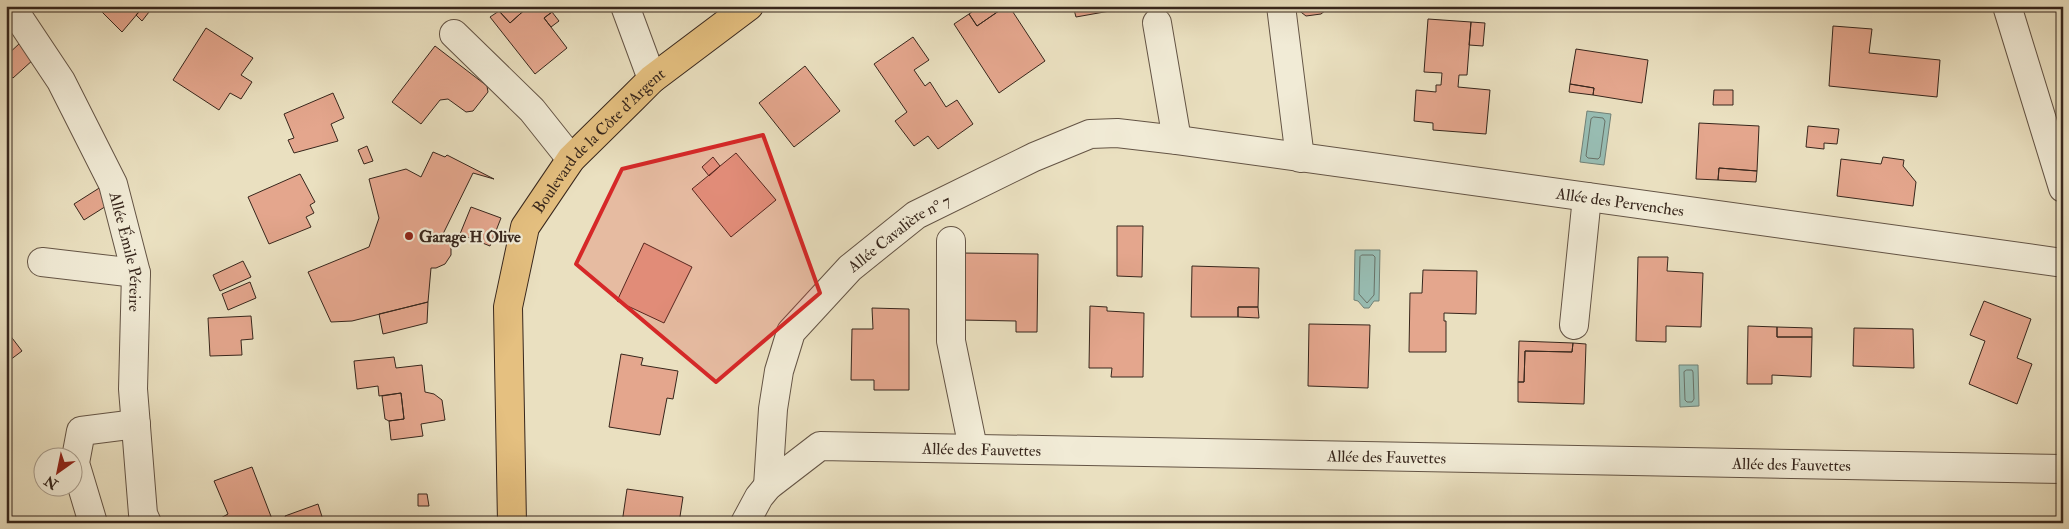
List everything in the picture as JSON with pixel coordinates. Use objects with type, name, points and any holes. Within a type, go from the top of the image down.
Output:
[{"type":"main road","name":"Boulevard de la Côte d'Argent","points":[[512,523],[508,307],[525,227],[571,159],[652,78],[749,6]]},
{"type":"street","name":"Allée Émile Péreire","points":[[10,6],[61,82],[114,184],[136,273],[133,389],[143,514],[147,523]]},
{"type":"street","points":[[625,6],[652,78]]},
{"type":"street","points":[[1281,6],[1300,158]]},
{"type":"street","points":[[2007,6],[2063,188]]},
{"type":"street","points":[[1157,22],[1177,140]]},
{"type":"street","points":[[454,34],[532,110],[571,159]]},
{"type":"street","name":"Allée Cavalière n° 7","points":[[768,486],[772,409],[779,371],[790,332],[850,268],[916,215],[1034,157],[1090,134],[1117,133],[1177,140]]},
{"type":"street","name":"Allée des Pervenches","points":[[1177,140],[2063,263]]},
{"type":"street","points":[[1574,325],[1587,197]]},
{"type":"street","points":[[950,240],[951,341],[973,448]]},
{"type":"street","points":[[42,262],[136,273]]},
{"type":"street","points":[[93,523],[75,462],[81,431],[136,424]]},
{"type":"street","name":"Allée des Fauvettes","points":[[745,523],[759,497],[768,486],[820,446],[2063,469]]},
{"type":"highlighted area","points":[[763,135],[820,293],[716,382],[576,264],[622,169]]},
{"type":"water","points":[[1587,111],[1611,114],[1604,165],[1580,162]]},
{"type":"water","points":[[1355,250],[1380,250],[1379,301],[1374,301],[1369,308],[1364,308],[1358,301],[1354,300]]},
{"type":"water","points":[[1679,365],[1698,365],[1699,406],[1680,407]]},
{"type":"building","points":[[96,6],[144,6],[122,32]]},
{"type":"building","points":[[144,6],[149,12],[142,21],[136,15]]},
{"type":"building","points":[[505,6],[529,6],[510,23],[499,11]]},
{"type":"building","points":[[529,6],[547,6],[552,12],[544,18],[567,48],[535,74],[490,17],[499,11],[510,23]]},
{"type":"building","points":[[980,6],[1006,6],[977,26],[969,14]]},
{"type":"building","points":[[1006,6],[1009,6],[1045,61],[999,93],[954,24],[969,14],[977,26]]},
{"type":"building","points":[[1073,6],[1120,6],[1121,9],[1076,17]]},
{"type":"building","points":[[1293,6],[1331,6],[1321,14],[1306,16]]},
{"type":"building","points":[[552,12],[559,21],[551,27],[544,18]]},
{"type":"building","points":[[1428,19],[1471,22],[1467,75],[1459,75],[1458,87],[1490,90],[1486,134],[1433,130],[1433,123],[1414,121],[1416,90],[1436,92],[1436,85],[1441,85],[1442,73],[1424,72]]},
{"type":"building","points":[[1471,22],[1485,23],[1483,46],[1469,45]]},
{"type":"building","points":[[1833,26],[1872,29],[1869,53],[1940,60],[1937,97],[1829,86]]},
{"type":"building","points":[[206,28],[253,58],[241,75],[252,82],[241,99],[230,93],[219,110],[173,80]]},
{"type":"building","points":[[913,37],[929,60],[914,70],[925,86],[930,82],[946,107],[957,100],[973,124],[938,149],[928,136],[914,146],[895,121],[907,112],[874,64]]},
{"type":"building","points":[[20,43],[34,59],[13,78],[10,76],[6,79],[6,56]]},
{"type":"building","points":[[435,46],[487,86],[488,92],[473,111],[466,112],[448,99],[440,100],[421,124],[392,102]]},
{"type":"building","points":[[1576,49],[1648,60],[1642,103],[1593,95],[1594,88],[1570,84]]},
{"type":"building","points":[[805,66],[840,111],[794,147],[759,103]]},
{"type":"building","points":[[1570,84],[1594,88],[1593,95],[1569,92]]},
{"type":"building","points":[[1714,90],[1733,90],[1733,105],[1713,105]]},
{"type":"building","points":[[333,93],[344,118],[331,124],[338,141],[294,153],[288,140],[294,138],[284,114]]},
{"type":"building","points":[[1699,123],[1759,126],[1757,171],[1719,168],[1718,180],[1696,179]]},
{"type":"building","points":[[1808,126],[1839,129],[1837,144],[1824,143],[1824,149],[1806,147]]},
{"type":"building","points":[[367,146],[373,161],[364,164],[358,150]]},
{"type":"building","name":"Garage H Olive","points":[[433,152],[445,157],[447,155],[494,179],[473,173],[443,234],[451,246],[451,255],[445,264],[431,268],[428,302],[352,321],[331,322],[308,272],[369,247],[379,218],[369,179],[406,169],[421,177]]},
{"type":"building","points":[[736,153],[776,200],[731,237],[692,189]]},
{"type":"building","points":[[713,157],[720,166],[709,176],[702,167]]},
{"type":"building","points":[[1883,157],[1904,160],[1903,166],[1916,182],[1913,206],[1837,196],[1841,159],[1881,164]]},
{"type":"building","points":[[1719,168],[1757,171],[1756,182],[1718,180]]},
{"type":"building","points":[[300,174],[315,202],[310,205],[314,213],[306,217],[311,227],[269,244],[248,197]]},
{"type":"building","points":[[104,185],[111,203],[84,220],[74,204]]},
{"type":"building","points":[[471,207],[501,218],[490,246],[460,234]]},
{"type":"building","points":[[1117,226],[1143,226],[1142,277],[1117,276]]},
{"type":"building","points":[[644,243],[692,267],[664,323],[617,301]]},
{"type":"building","points":[[962,253],[1038,254],[1037,332],[1016,332],[1016,321],[962,320]]},
{"type":"building","points":[[1638,257],[1668,257],[1667,271],[1703,273],[1701,327],[1666,326],[1666,342],[1636,341]]},
{"type":"building","points":[[243,261],[251,277],[220,291],[213,275]]},
{"type":"building","points":[[1192,266],[1259,268],[1258,307],[1238,307],[1238,317],[1191,317]]},
{"type":"building","points":[[1423,270],[1477,271],[1476,314],[1444,313],[1444,321],[1446,321],[1446,352],[1409,352],[1410,293],[1422,293]]},
{"type":"building","points":[[250,282],[256,298],[228,310],[222,294]]},
{"type":"building","points":[[1984,301],[2031,319],[2017,358],[2032,364],[2017,404],[1969,384],[1985,341],[1970,335]]},
{"type":"building","points":[[428,302],[427,323],[383,334],[379,314]]},
{"type":"building","points":[[1090,306],[1107,307],[1107,311],[1144,313],[1143,377],[1111,377],[1112,368],[1089,368]]},
{"type":"building","points":[[1238,307],[1258,307],[1259,318],[1238,317]]},
{"type":"building","points":[[872,308],[909,309],[909,390],[874,390],[874,380],[851,380],[852,329],[873,329]]},
{"type":"building","points":[[251,316],[253,339],[241,340],[242,355],[210,356],[208,318]]},
{"type":"building","points":[[1309,324],[1370,325],[1368,388],[1308,386]]},
{"type":"building","points":[[1748,326],[1777,327],[1777,337],[1812,337],[1811,377],[1772,375],[1772,384],[1747,384]]},
{"type":"building","points":[[1777,327],[1812,328],[1812,337],[1777,337]]},
{"type":"building","points":[[1854,328],[1913,329],[1914,368],[1853,366]]},
{"type":"building","points":[[6,330],[22,351],[6,363]]},
{"type":"building","points":[[1519,341],[1573,343],[1572,352],[1525,351],[1524,382],[1518,382]]},
{"type":"building","points":[[1573,343],[1586,344],[1584,404],[1518,402],[1518,382],[1524,382],[1525,351],[1572,352]]},
{"type":"building","points":[[621,354],[643,358],[641,365],[678,371],[673,399],[667,398],[660,435],[609,427]]},
{"type":"building","points":[[394,357],[396,368],[422,365],[425,392],[434,394],[442,400],[445,420],[421,424],[423,436],[391,440],[389,421],[404,419],[401,393],[379,396],[378,386],[357,389],[354,361]]},
{"type":"building","points":[[401,393],[404,419],[389,421],[385,419],[382,396]]},
{"type":"building","points":[[252,467],[272,519],[262,523],[221,523],[219,519],[228,514],[214,481]]},
{"type":"building","points":[[627,489],[683,497],[679,523],[622,523]]},
{"type":"building","points":[[418,494],[427,494],[429,506],[418,506]]},
{"type":"building","points":[[318,504],[324,523],[288,523],[285,516]]},
{"type":"place","name":"Garage H Olive","points":[[409,236]]}]
